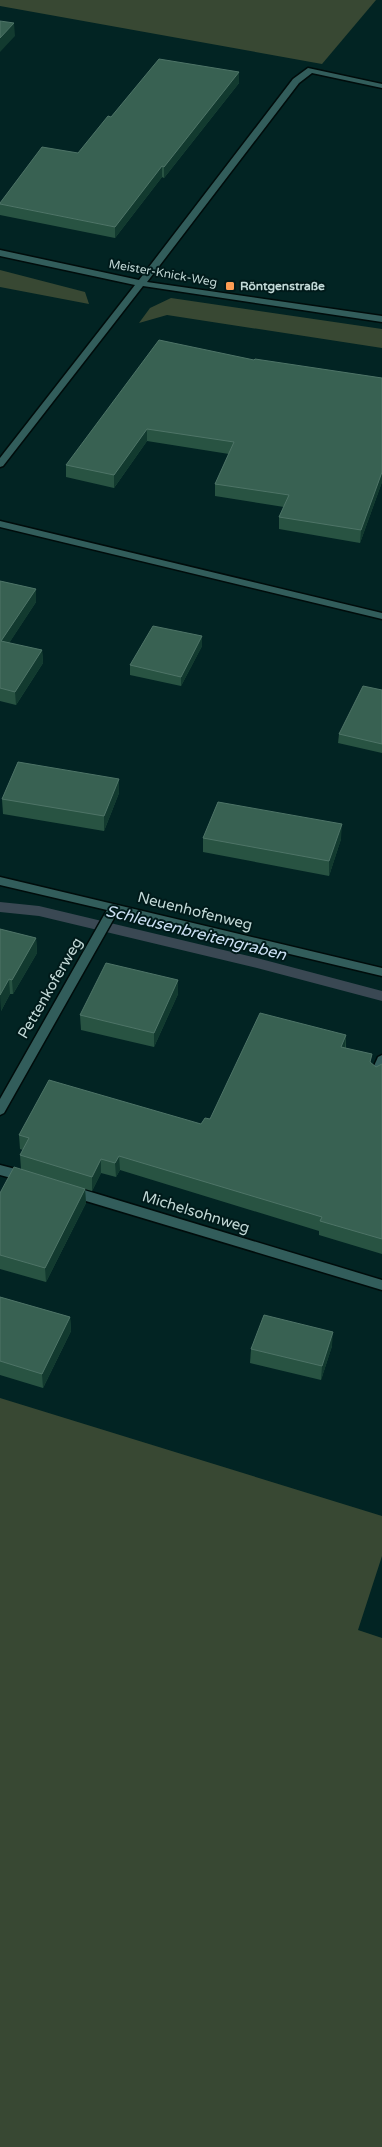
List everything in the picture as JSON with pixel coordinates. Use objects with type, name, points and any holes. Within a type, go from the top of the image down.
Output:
[{"type":"street","points":[[0,464],[111,324],[139,283],[296,81],[311,70],[382,86]]},
{"type":"street","name":"Meister-Knick-Weg","points":[[0,253],[139,283],[382,319]]},
{"type":"street","points":[[0,524],[382,616]]},
{"type":"street","name":"Neuenhofenweg","points":[[0,881],[112,912],[382,972]]},
{"type":"street","name":"Pettenkoferweg","points":[[0,1110],[112,912]]},
{"type":"street","points":[[376,1075],[382,1060]]},
{"type":"street","points":[[0,1170],[38,1181]]},
{"type":"street","name":"Michelsohnweg","points":[[57,1187],[382,1285]]},
{"type":"green space","points":[[0,0],[376,0],[322,64],[0,6]]},
{"type":"green space","points":[[0,270],[85,292],[89,304],[0,287]]},
{"type":"green space","points":[[171,298],[382,329],[382,348],[167,315],[139,323],[150,308]]},
{"type":"green space","points":[[0,1398],[382,1516],[382,1556],[358,1630],[382,1638],[382,2147],[0,2147]]},
{"type":"building","points":[[0,21],[14,23],[0,38]]},
{"type":"building","points":[[159,59],[239,72],[115,227],[0,204],[42,147],[78,153]]},
{"type":"building","points":[[159,340],[254,360],[382,378],[382,472],[361,530],[279,517],[289,495],[215,484],[234,442],[147,429],[114,475],[66,465]]},
{"type":"building","points":[[0,581],[36,589],[1,641],[42,650],[15,692],[0,688]]},
{"type":"building","points":[[153,626],[202,636],[181,677],[130,665]]},
{"type":"building","points":[[363,686],[382,690],[382,744],[339,734]]},
{"type":"building","points":[[18,762],[119,779],[104,816],[2,799]]},
{"type":"building","points":[[218,802],[342,824],[329,861],[203,838]]},
{"type":"building","points":[[0,929],[36,938],[12,980],[9,979],[0,995]]},
{"type":"building","points":[[106,963],[178,980],[154,1033],[80,1015]]},
{"type":"building","points":[[260,1013],[346,1035],[341,1047],[372,1054],[370,1062],[376,1067],[382,1064],[382,1239],[320,1221],[322,1217],[119,1156],[115,1163],[101,1159],[92,1177],[20,1155],[29,1138],[19,1135],[49,1080],[201,1124],[205,1118],[210,1119]]},
{"type":"building","points":[[14,1167],[85,1189],[45,1268],[0,1255],[0,1193]]},
{"type":"building","points":[[0,1297],[70,1317],[42,1374],[0,1361]]},
{"type":"building","points":[[264,1315],[333,1332],[322,1366],[251,1349]]},
{"type":"waterway","name":"Schleusenbreitengraben","points":[[0,907],[39,911],[257,963],[382,996]]},
{"type":"place","name":"Röntgenstraße","points":[[230,286]]}]
